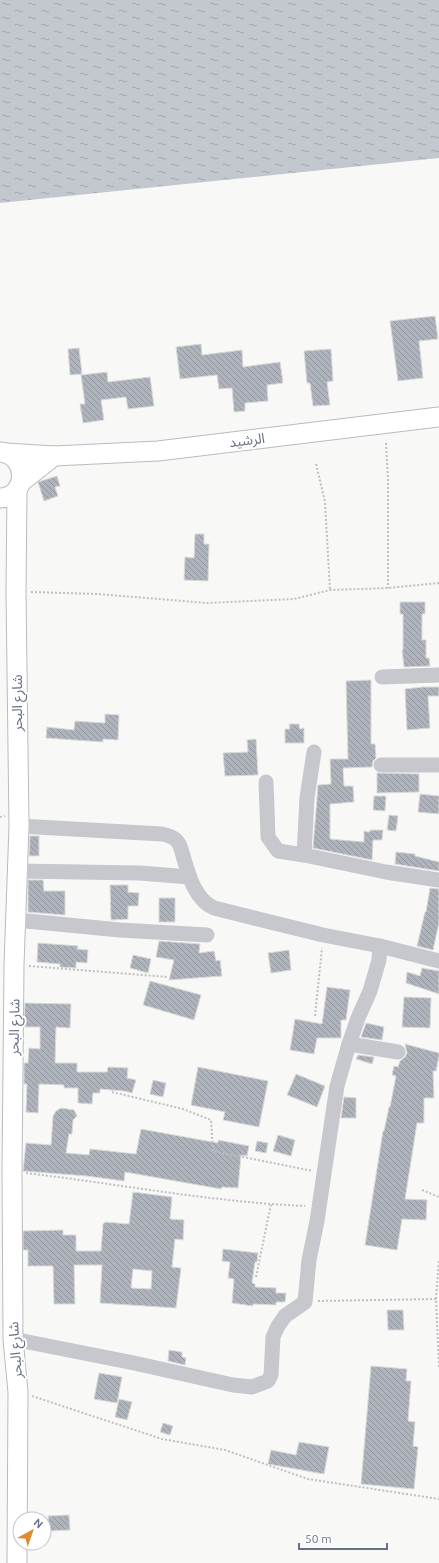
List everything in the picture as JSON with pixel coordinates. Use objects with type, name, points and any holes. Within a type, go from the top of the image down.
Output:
[{"type":"main road","name":"الرشيد","points":[[3,452],[54,456],[158,451],[439,417]]},
{"type":"main road","name":"شارع البحر","points":[[3,452],[13,456],[21,468],[19,486],[16,592],[19,826],[14,965],[12,1171],[13,1339],[18,1392],[17,1563]]},
{"type":"main road","points":[[0,498],[11,495],[19,486],[54,456]]},
{"type":"street","points":[[382,677],[439,676]]},
{"type":"street","points":[[304,855],[307,798],[314,752]]},
{"type":"street","points":[[381,765],[439,765]]},
{"type":"street","points":[[266,782],[268,837],[278,851],[386,872],[439,880]]},
{"type":"street","points":[[19,826],[162,834],[169,836],[177,840],[181,848],[189,877],[206,904],[214,908],[439,961]]},
{"type":"street","points":[[18,871],[140,873],[189,877]]},
{"type":"street","points":[[16,920],[120,930],[207,936]]},
{"type":"street","points":[[13,1339],[134,1363],[233,1385],[252,1387],[268,1381],[271,1375],[274,1338],[278,1326],[285,1316],[305,1302],[309,1260],[319,1206],[337,1086],[358,1018],[370,991],[379,960],[380,946]]},
{"type":"street","points":[[349,1044],[398,1052]]},
{"type":"path","points":[[386,443],[388,480],[388,588]]},
{"type":"path","points":[[316,464],[325,502],[330,590]]},
{"type":"path","points":[[16,592],[98,594],[207,603],[294,599],[330,590],[388,588],[439,583]]},
{"type":"path","points":[[315,1016],[323,934]]},
{"type":"path","points":[[14,965],[168,977]]},
{"type":"path","points":[[112,1092],[183,1109],[212,1120],[213,1151],[324,1173]]},
{"type":"path","points":[[12,1171],[164,1192],[271,1204],[319,1206]]},
{"type":"path","points":[[422,1190],[439,1197]]},
{"type":"path","points":[[256,1276],[271,1204]]},
{"type":"path","points":[[439,1259],[436,1299],[439,1368]]},
{"type":"path","points":[[305,1302],[358,1299],[436,1299]]},
{"type":"path","points":[[18,1392],[162,1439],[224,1450],[308,1479],[439,1499]]},
{"type":"water","points":[[0,0],[439,0],[439,158],[0,203]]},
{"type":"building","points":[[435,316],[438,339],[419,341],[423,378],[398,381],[390,321]]},
{"type":"building","points":[[201,344],[202,355],[242,350],[243,367],[280,362],[283,383],[267,385],[268,401],[245,403],[245,411],[234,412],[232,388],[219,389],[217,375],[180,379],[176,347]]},
{"type":"building","points":[[79,348],[82,374],[70,375],[68,349]]},
{"type":"building","points":[[331,349],[333,381],[327,382],[330,405],[313,406],[310,383],[307,383],[304,351]]},
{"type":"building","points":[[107,372],[108,382],[150,377],[154,406],[128,409],[126,397],[101,400],[104,420],[83,423],[80,404],[85,404],[81,375]]},
{"type":"building","points":[[57,476],[60,486],[55,487],[58,496],[44,501],[38,482]]},
{"type":"building","points":[[195,534],[204,534],[204,544],[209,544],[208,581],[184,580],[185,557],[194,558]]},
{"type":"building","points":[[400,602],[425,602],[425,614],[422,614],[422,640],[426,640],[426,658],[429,658],[430,666],[404,667],[402,650],[403,614],[400,614]]},
{"type":"building","points":[[371,680],[371,744],[375,744],[376,758],[373,761],[372,767],[343,768],[344,786],[353,786],[354,802],[330,804],[330,839],[364,842],[364,831],[370,832],[370,830],[383,830],[382,840],[373,840],[372,860],[313,848],[318,785],[331,784],[330,759],[348,759],[346,681]]},
{"type":"building","points":[[439,687],[439,696],[428,696],[430,728],[407,730],[405,689]]},
{"type":"building","points":[[105,714],[119,715],[118,740],[103,739],[103,742],[46,738],[47,727],[74,730],[75,721],[105,723]]},
{"type":"building","points":[[289,724],[299,724],[300,729],[304,728],[304,743],[285,743],[285,729],[290,729]]},
{"type":"building","points":[[256,739],[258,775],[225,776],[223,753],[248,752],[247,740]]},
{"type":"building","points":[[377,773],[419,774],[419,792],[377,793]]},
{"type":"building","points":[[420,794],[439,796],[439,814],[418,812]]},
{"type":"building","points":[[374,796],[386,796],[385,811],[373,810]]},
{"type":"building","points":[[389,815],[398,816],[396,831],[387,830]]},
{"type":"building","points":[[30,836],[39,836],[39,856],[29,856]]},
{"type":"building","points":[[396,852],[415,854],[415,856],[439,862],[439,871],[395,864]]},
{"type":"building","points":[[28,880],[43,880],[44,891],[65,891],[65,915],[28,912]]},
{"type":"building","points":[[110,885],[128,885],[128,892],[139,893],[138,906],[128,906],[128,919],[111,920]]},
{"type":"building","points":[[430,888],[439,889],[439,923],[433,950],[417,946],[426,912]]},
{"type":"building","points":[[159,898],[175,898],[175,922],[159,922]]},
{"type":"building","points":[[159,941],[200,944],[199,953],[214,951],[216,961],[220,960],[222,976],[169,980],[174,960],[156,957]]},
{"type":"building","points":[[38,943],[78,946],[77,949],[88,950],[87,963],[76,962],[76,968],[60,967],[60,964],[37,962]]},
{"type":"building","points":[[289,950],[291,970],[271,973],[268,953]]},
{"type":"building","points":[[133,955],[151,959],[148,973],[130,968]]},
{"type":"building","points":[[422,968],[439,971],[439,994],[406,983],[407,972],[420,976]]},
{"type":"building","points":[[150,981],[201,995],[194,1020],[143,1005]]},
{"type":"building","points":[[327,987],[350,990],[346,1020],[341,1020],[341,1038],[317,1038],[314,1054],[290,1050],[295,1019],[322,1024]]},
{"type":"building","points":[[404,997],[431,998],[430,1028],[402,1027]]},
{"type":"building","points":[[25,1003],[71,1004],[70,1028],[56,1027],[55,1063],[77,1063],[77,1072],[107,1072],[108,1067],[128,1068],[127,1078],[136,1080],[132,1093],[100,1089],[100,1093],[93,1093],[92,1104],[78,1103],[78,1088],[64,1088],[64,1085],[39,1084],[38,1113],[26,1112],[27,1084],[24,1084],[24,1063],[28,1063],[29,1048],[40,1049],[40,1027],[24,1027]]},
{"type":"building","points":[[366,1023],[384,1027],[382,1040],[361,1037]]},
{"type":"building","points":[[405,1044],[439,1053],[439,1056],[436,1071],[433,1071],[434,1098],[424,1098],[424,1123],[417,1123],[405,1199],[427,1200],[426,1220],[402,1219],[397,1250],[365,1245],[383,1131],[390,1107],[396,1076],[392,1075],[394,1066],[398,1067],[400,1061],[407,1053]]},
{"type":"building","points":[[358,1055],[374,1057],[372,1064],[356,1059]]},
{"type":"building","points":[[198,1067],[268,1081],[259,1127],[223,1120],[225,1112],[191,1105]]},
{"type":"building","points":[[296,1074],[325,1086],[317,1107],[287,1095]]},
{"type":"building","points":[[153,1080],[166,1083],[163,1097],[150,1094]]},
{"type":"building","points":[[344,1097],[356,1098],[356,1118],[341,1118]]},
{"type":"building","points":[[61,1108],[74,1110],[77,1116],[73,1120],[72,1134],[69,1134],[66,1153],[89,1155],[90,1149],[136,1154],[141,1129],[218,1143],[218,1140],[249,1146],[247,1156],[241,1155],[238,1188],[222,1187],[221,1189],[125,1172],[124,1181],[87,1176],[23,1171],[26,1143],[51,1145],[53,1116],[56,1111]]},
{"type":"building","points":[[278,1135],[295,1140],[291,1156],[273,1151]]},
{"type":"building","points":[[257,1141],[268,1143],[266,1153],[255,1151]]},
{"type":"building","points":[[133,1192],[172,1197],[170,1219],[184,1220],[183,1240],[175,1239],[172,1267],[181,1268],[176,1308],[100,1303],[102,1265],[74,1265],[75,1304],[54,1304],[53,1266],[28,1266],[28,1250],[23,1250],[23,1231],[63,1230],[63,1235],[76,1235],[76,1251],[101,1251],[103,1224],[105,1222],[129,1224]],"holes":[[[133,1269],[152,1271],[151,1289],[131,1288]]]},
{"type":"building","points":[[223,1249],[258,1253],[252,1283],[255,1284],[255,1287],[276,1288],[276,1293],[286,1293],[285,1302],[276,1302],[276,1305],[253,1304],[253,1306],[232,1303],[234,1279],[228,1278],[230,1262],[222,1261]]},
{"type":"building","points":[[387,1310],[403,1310],[404,1330],[388,1330]]},
{"type":"building","points":[[169,1350],[182,1352],[182,1357],[186,1358],[185,1365],[168,1361]]},
{"type":"building","points":[[371,1366],[407,1369],[406,1381],[411,1381],[408,1421],[415,1422],[413,1446],[418,1447],[414,1489],[361,1484]]},
{"type":"building","points":[[99,1373],[122,1377],[117,1403],[94,1399]]},
{"type":"building","points":[[119,1399],[132,1402],[127,1420],[115,1417]]},
{"type":"building","points":[[163,1423],[173,1426],[170,1435],[160,1432]]},
{"type":"building","points":[[299,1442],[329,1447],[324,1474],[268,1464],[271,1450],[296,1455]]},
{"type":"building","points":[[69,1515],[70,1530],[52,1531],[52,1516]]}]
